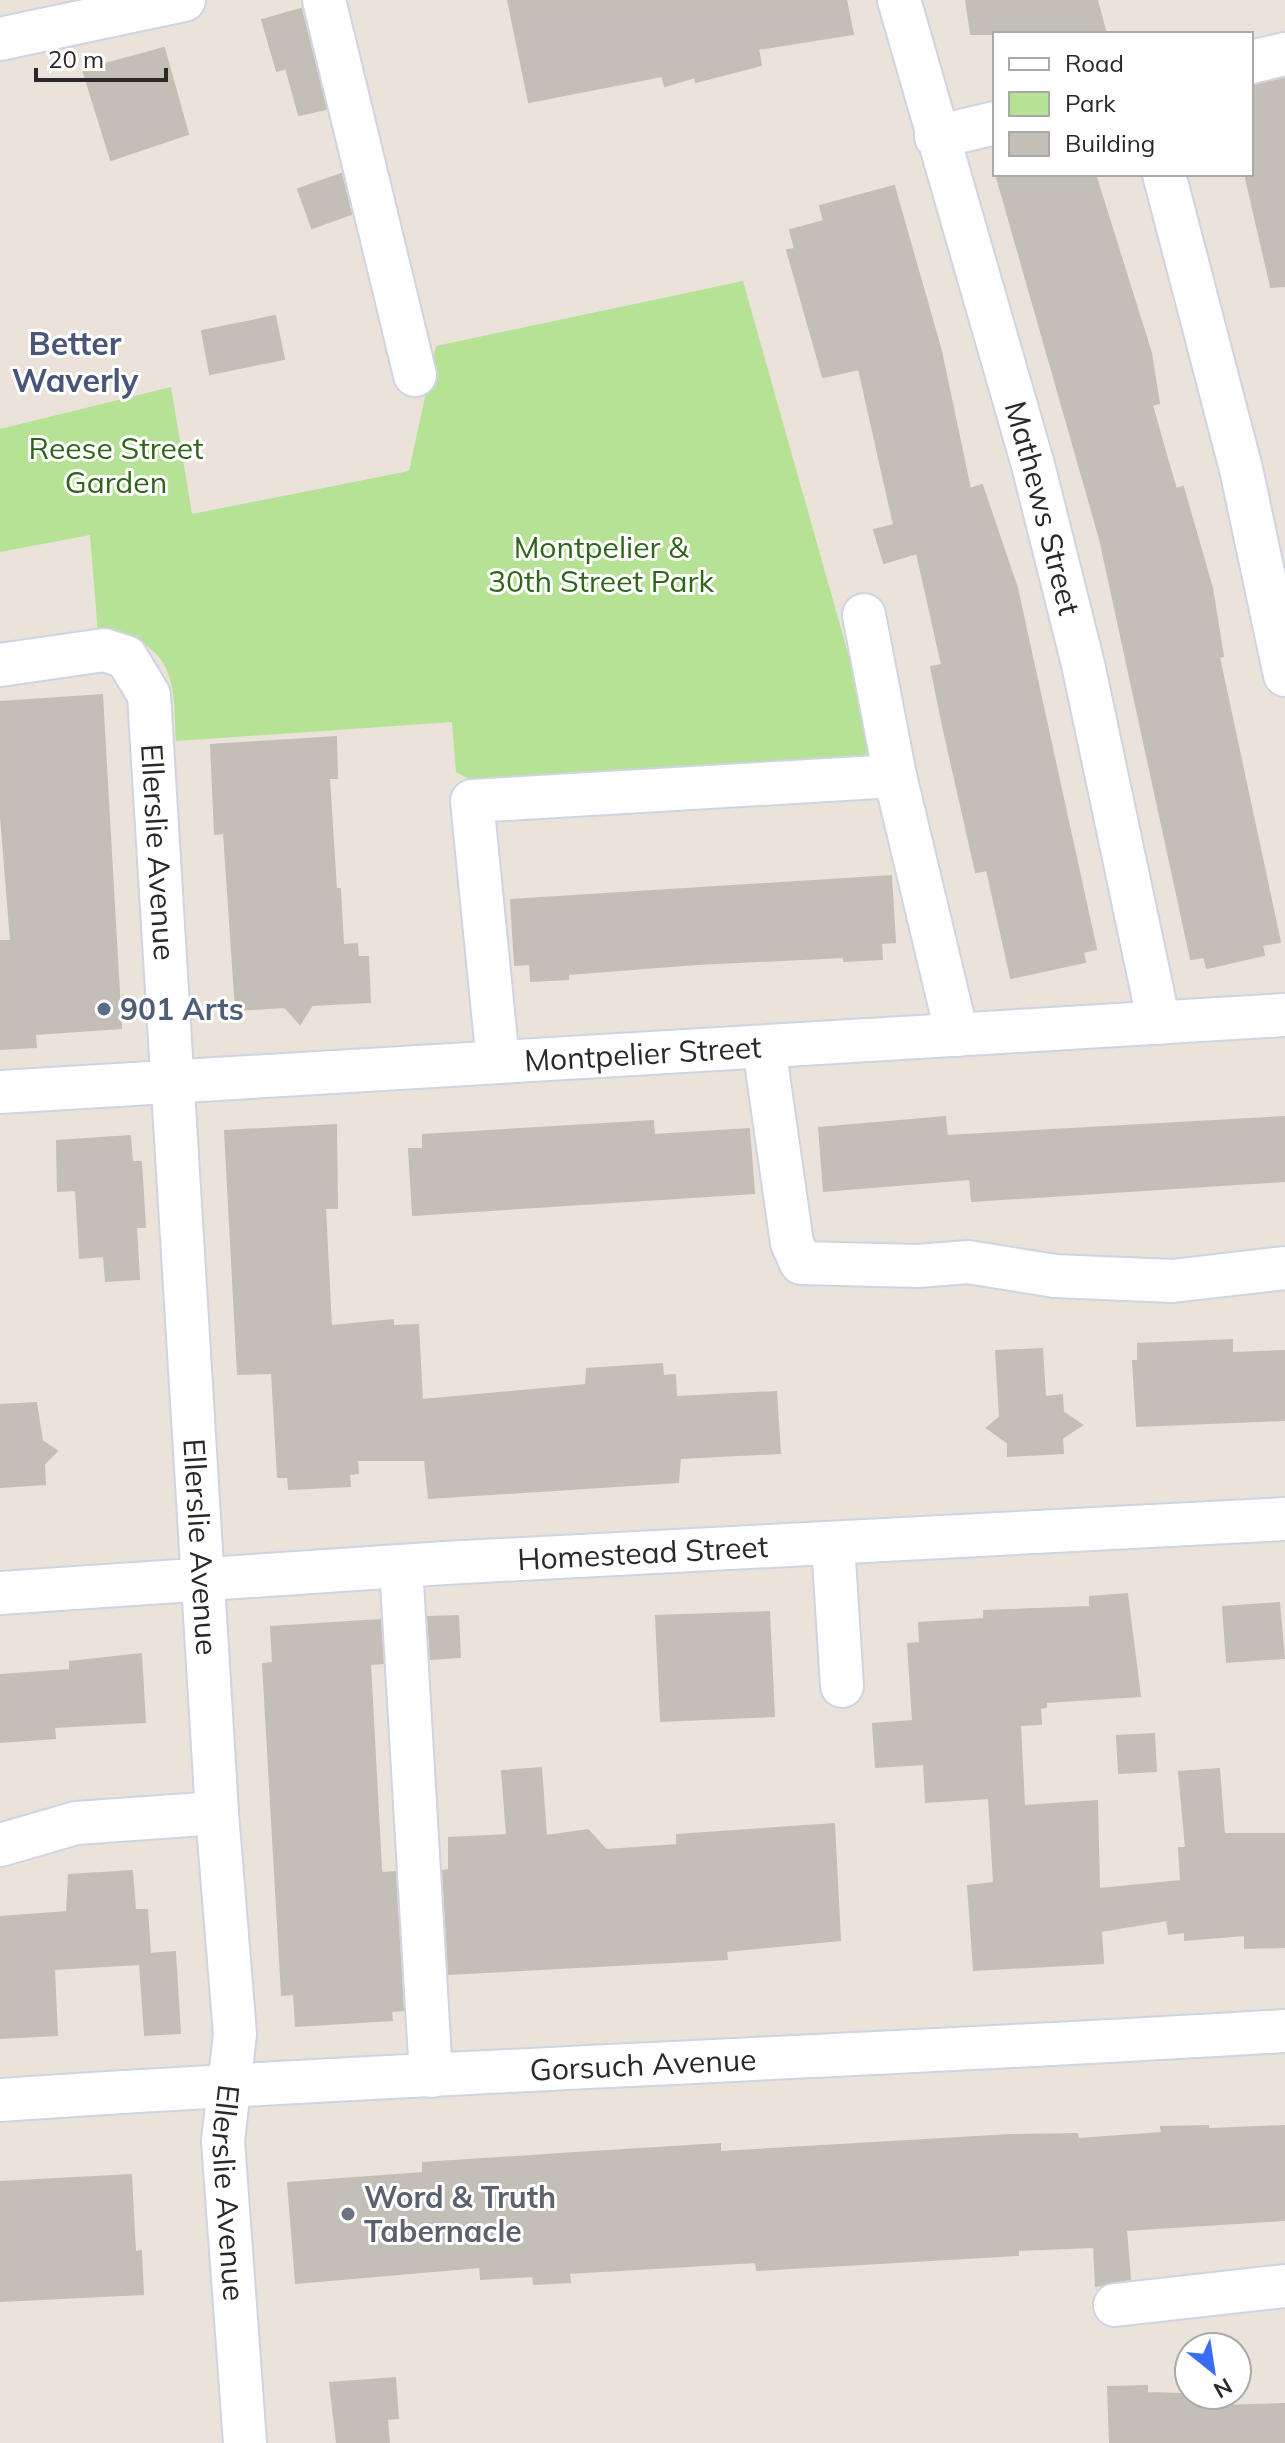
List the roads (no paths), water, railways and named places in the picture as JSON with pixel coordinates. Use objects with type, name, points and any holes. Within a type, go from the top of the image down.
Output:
[{"type":"street","points":[[0,39],[184,0]]},
{"type":"street","points":[[324,0],[415,375]]},
{"type":"street","name":"Mathews Street","points":[[899,0],[1037,480],[1083,664],[1159,1023]]},
{"type":"street","points":[[1253,62],[1285,54]]},
{"type":"street","points":[[936,137],[993,123]]},
{"type":"street","points":[[1165,176],[1241,469],[1285,675]]},
{"type":"street","points":[[864,615],[895,776],[957,1035]]},
{"type":"street","name":"Ellerslie Avenue","points":[[0,665],[104,650],[126,657],[149,695],[217,1813],[235,2034],[223,2141],[245,2443]]},
{"type":"street","points":[[498,1062],[472,801],[895,776]]},
{"type":"street","name":"Montpelier Street","points":[[0,1092],[1285,1015]]},
{"type":"street","points":[[764,1047],[792,1243],[801,1263],[918,1266],[968,1262],[1055,1276],[1172,1281],[1285,1268]]},
{"type":"street","name":"Homestead Street","points":[[0,1593],[401,1566],[1285,1519]]},
{"type":"street","points":[[833,1544],[842,1686]]},
{"type":"street","points":[[401,1566],[431,2076]]},
{"type":"street","points":[[0,1845],[76,1823],[217,1813]]},
{"type":"street","name":"Gorsuch Avenue","points":[[0,2100],[228,2084],[960,2051],[1285,2031]]},
{"type":"street","points":[[1115,2305],[1285,2286]]},
{"type":"place","name":"901 Arts","points":[[104,1009]]},
{"type":"place","name":"Word & Truth Tabernacle","points":[[348,2214]]},
{"type":"district","name":"Better Waverly","points":[[75,362]]},
{"type":"park label","name":"Reese Street Garden","points":[[116,465]]},
{"type":"park label","name":"Montpelier & 30th Street Park","points":[[601,564]]}]
